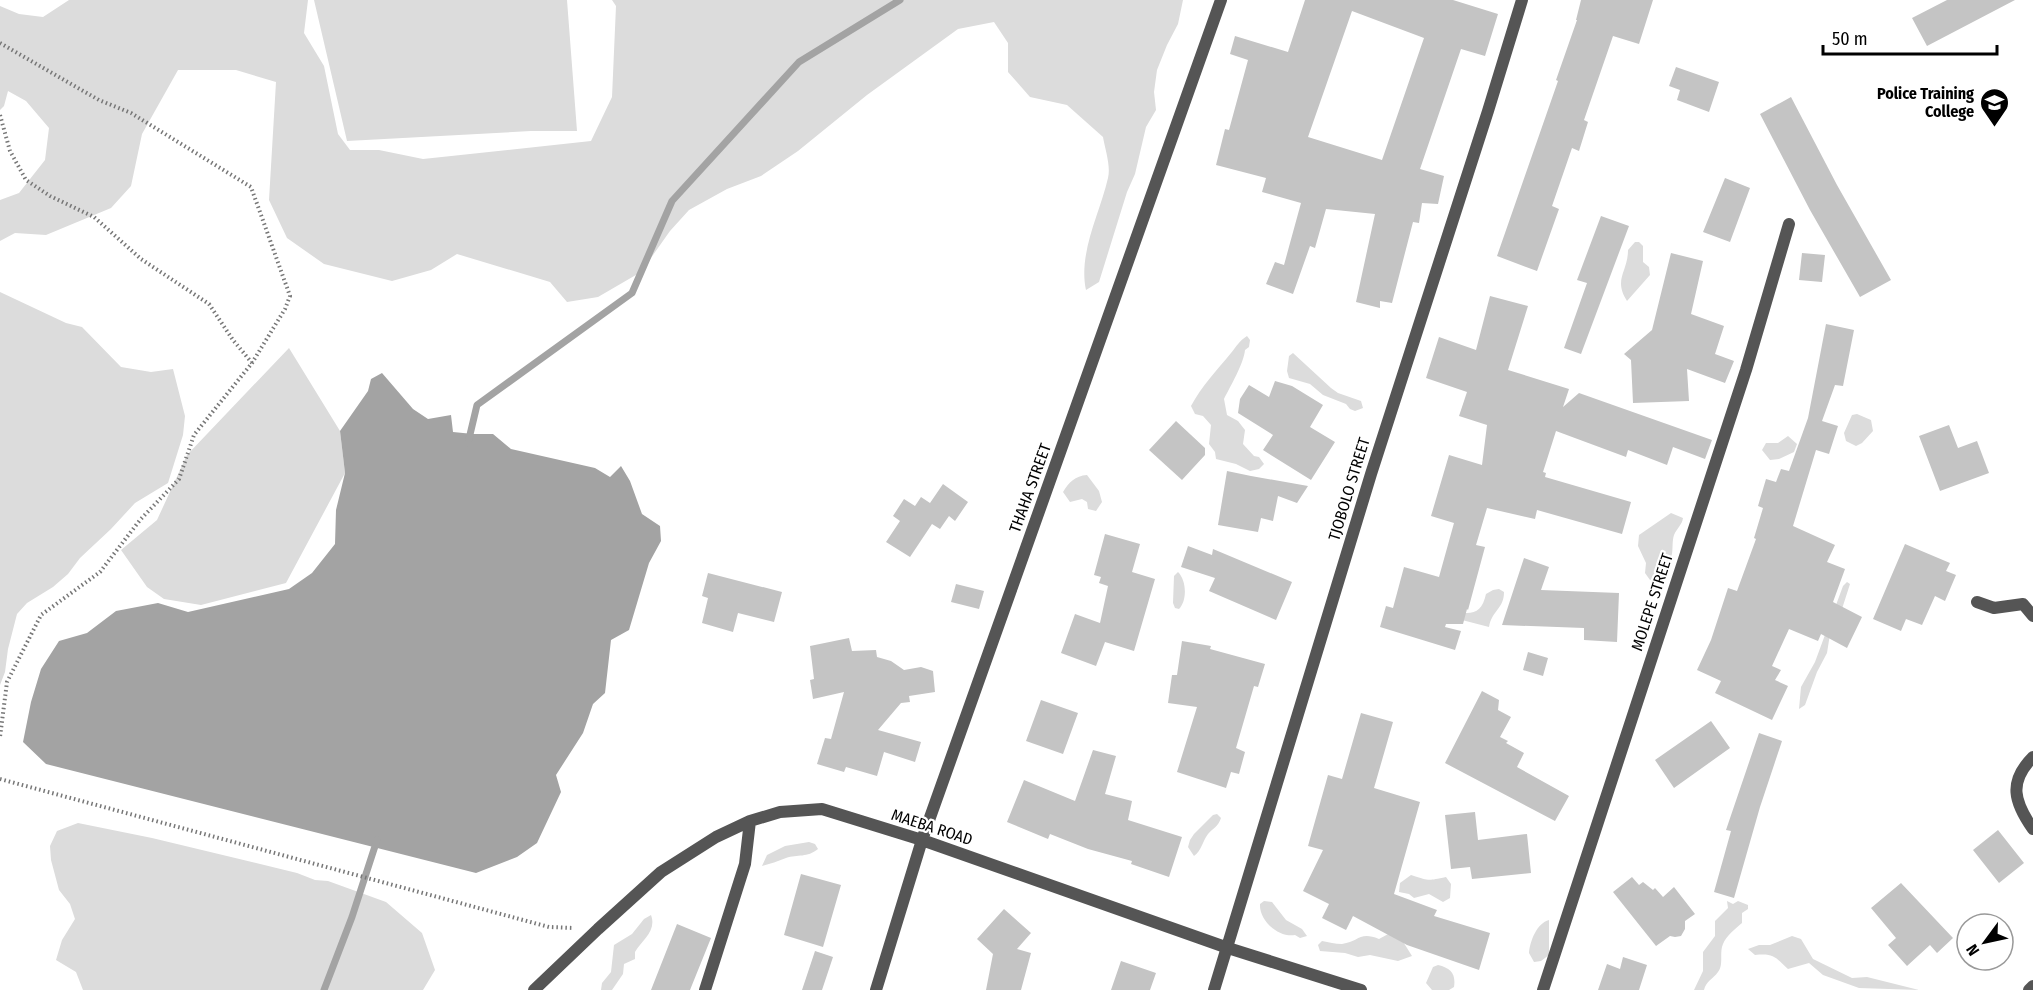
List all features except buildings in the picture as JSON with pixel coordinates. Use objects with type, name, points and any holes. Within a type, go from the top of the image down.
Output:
[{"type":"street","name":"THAHA STREET","points":[[876,990],[921,840],[1221,0]]},
{"type":"street","name":"TJOBOLO STREET","points":[[1214,990],[1371,474],[1488,111],[1521,0]]},
{"type":"street","name":"MOLEPE STREET","points":[[1543,990],[1746,370],[1790,224]]},
{"type":"street","points":[[1977,602],[1994,608],[2023,604],[2033,616]]},
{"type":"street","points":[[2033,757],[2021,769],[2016,790],[2020,811],[2033,829]]},
{"type":"street","name":"MAEBA ROAD","points":[[534,990],[661,872],[716,837],[750,821],[780,812],[822,809],[921,840],[1228,948],[1361,990]]},
{"type":"street","points":[[705,990],[745,864],[750,821]]},
{"type":"street","points":[[2029,990],[2033,986]]},
{"type":"path","points":[[0,43],[99,100],[131,113],[251,188],[290,296],[285,309],[252,363],[194,435],[179,479],[140,520],[100,572],[41,615],[7,682],[0,737]]},
{"type":"path","points":[[0,115],[10,151],[26,180],[50,196],[94,217],[141,259],[210,304],[233,340],[252,363]]},
{"type":"path","points":[[0,779],[549,927],[598,929]]},
{"type":"shaded area","points":[[69,0],[308,0],[304,33],[324,66],[338,134],[350,150],[379,150],[423,159],[591,141],[612,97],[616,6],[612,0],[1183,0],[1178,24],[1157,70],[1154,92],[1156,110],[1146,127],[1135,174],[1127,192],[1099,282],[1086,290],[1084,276],[1087,248],[1109,173],[1103,137],[1067,105],[1030,97],[1008,72],[1008,43],[994,22],[958,29],[867,95],[798,151],[761,176],[727,189],[689,210],[670,231],[641,272],[598,297],[567,302],[550,282],[457,254],[431,270],[392,281],[324,264],[287,238],[269,200],[276,82],[236,70],[178,70],[142,134],[131,186],[111,208],[46,235],[15,233],[0,241],[0,200],[19,193],[45,160],[49,128],[26,101],[8,91],[4,106],[0,110],[0,6],[19,14],[43,17]]},
{"type":"shaded area","points":[[314,0],[567,0],[577,131],[531,131],[347,141]]},
{"type":"shaded area","points":[[1635,242],[1643,246],[1643,262],[1649,267],[1650,275],[1627,301],[1621,281],[1628,250]]},
{"type":"shaded area","points":[[0,292],[66,323],[82,327],[121,367],[151,372],[173,369],[185,416],[183,435],[168,483],[135,503],[80,558],[68,574],[53,587],[27,603],[17,614],[5,672],[0,685]]},
{"type":"shaded area","points":[[1247,336],[1250,340],[1249,347],[1245,350],[1224,399],[1227,415],[1238,421],[1245,430],[1243,444],[1264,464],[1259,469],[1250,471],[1236,464],[1216,459],[1215,452],[1209,444],[1211,425],[1203,416],[1195,414],[1191,406],[1210,379]]},
{"type":"shaded area","points":[[289,348],[340,431],[345,473],[286,583],[201,605],[164,599],[147,587],[121,550],[157,520],[187,455]]},
{"type":"shaded area","points":[[1293,353],[1338,393],[1361,401],[1363,408],[1355,411],[1350,409],[1346,404],[1323,395],[1310,384],[1289,378],[1287,371],[1289,356]]},
{"type":"shaded area","points":[[382,373],[413,409],[428,419],[451,415],[453,432],[493,434],[511,449],[595,468],[610,477],[621,466],[630,481],[642,514],[660,526],[661,541],[649,563],[629,630],[611,640],[605,693],[593,704],[583,733],[556,775],[561,792],[537,843],[517,857],[476,873],[46,764],[23,742],[31,702],[41,669],[59,641],[87,633],[116,611],[158,603],[188,612],[289,589],[312,573],[335,544],[336,510],[345,473],[340,431],[368,391],[371,379]]},
{"type":"shaded area","points":[[1857,414],[1871,420],[1873,431],[1856,446],[1846,441],[1844,433],[1852,415]]},
{"type":"shaded area","points":[[1788,436],[1797,444],[1794,452],[1779,459],[1770,460],[1762,450],[1766,443],[1778,443]]},
{"type":"shaded area","points":[[1087,475],[1099,491],[1102,502],[1096,511],[1088,509],[1087,502],[1082,499],[1070,502],[1063,492],[1073,480]]},
{"type":"shaded area","points":[[1671,513],[1683,518],[1682,523],[1674,535],[1669,562],[1664,570],[1650,580],[1645,573],[1646,563],[1638,546],[1639,535]]},
{"type":"shaded area","points":[[1178,572],[1183,580],[1185,591],[1179,609],[1175,608],[1173,603],[1174,576]]},
{"type":"shaded area","points":[[1847,582],[1850,584],[1841,612],[1830,634],[1827,653],[1817,672],[1805,705],[1799,709],[1801,687],[1815,662],[1843,586]]},
{"type":"shaded area","points":[[1499,589],[1504,592],[1503,598],[1489,627],[1462,620],[1457,612],[1476,611],[1482,605],[1486,594]]},
{"type":"shaded area","points":[[1217,814],[1221,818],[1220,821],[1208,834],[1194,856],[1188,847],[1190,840],[1213,815]]},
{"type":"shaded area","points":[[78,823],[152,838],[297,873],[315,880],[328,881],[386,902],[422,933],[435,970],[423,990],[83,990],[76,972],[56,960],[62,940],[75,919],[70,904],[59,890],[51,860],[50,846],[57,831]]},
{"type":"shaded area","points":[[809,842],[815,844],[818,849],[810,854],[790,857],[762,866],[767,855],[785,846]]},
{"type":"shaded area","points":[[1411,875],[1428,880],[1446,877],[1451,884],[1450,898],[1443,902],[1429,894],[1414,898],[1409,894],[1399,892],[1400,883]]},
{"type":"shaded area","points":[[1264,901],[1272,902],[1286,920],[1302,929],[1307,936],[1300,938],[1283,934],[1271,927],[1261,910],[1260,904]]},
{"type":"shaded area","points":[[1727,901],[1733,904],[1738,901],[1748,905],[1748,909],[1742,913],[1742,923],[1724,941],[1721,966],[1718,972],[1704,990],[1694,990],[1703,971],[1703,952],[1715,936],[1715,921],[1728,908]]},
{"type":"shaded area","points":[[651,915],[652,926],[635,952],[635,959],[624,964],[623,974],[612,990],[601,990],[602,983],[611,972],[614,945],[632,934],[644,919]]},
{"type":"shaded area","points":[[1549,920],[1549,955],[1541,961],[1534,962],[1529,953],[1531,943],[1541,925]]},
{"type":"shaded area","points":[[1390,933],[1402,940],[1412,956],[1398,961],[1370,955],[1358,957],[1345,953],[1320,951],[1318,945],[1322,941],[1348,943],[1367,936],[1379,939]]},
{"type":"shaded area","points":[[1792,936],[1801,939],[1813,959],[1852,978],[1867,977],[1919,990],[1859,988],[1823,975],[1809,963],[1788,969],[1774,957],[1755,955],[1748,949],[1759,945],[1770,945]]},
{"type":"shaded area","points":[[1438,965],[1449,970],[1453,975],[1454,987],[1449,990],[1432,990],[1426,983],[1433,967]]},
{"type":"waterway","points":[[468,443],[477,405],[632,293],[672,201],[799,62],[900,0]]},
{"type":"waterway","points":[[324,990],[352,917],[377,840]]},
{"type":"place","name":"Police Training College","points":[[1995,128]]}]
